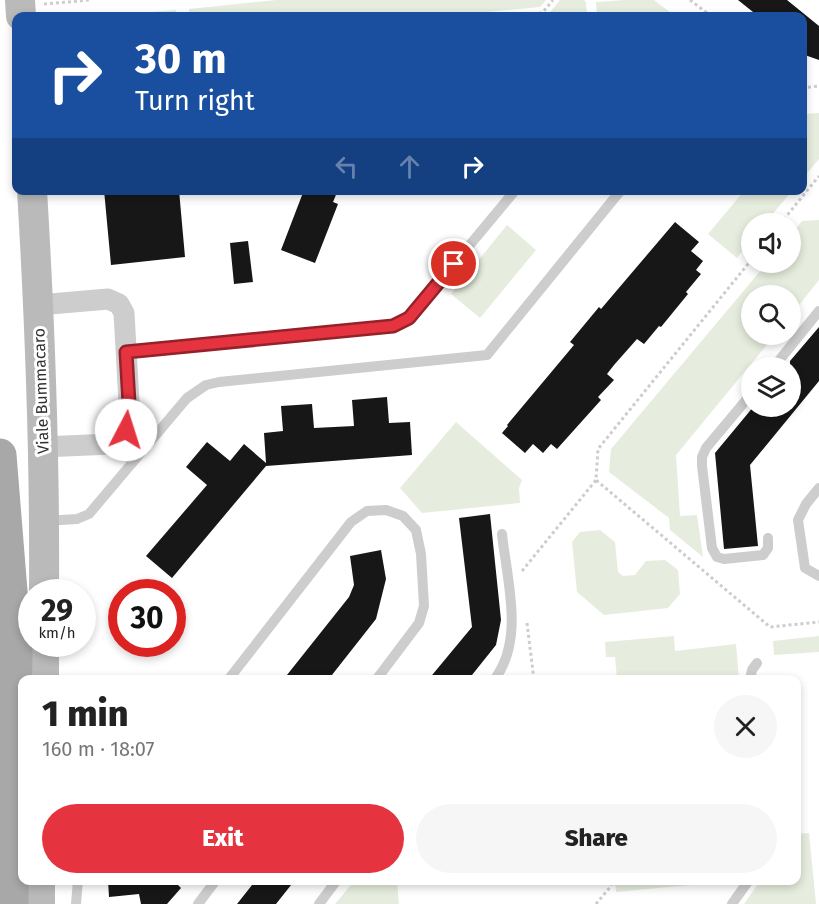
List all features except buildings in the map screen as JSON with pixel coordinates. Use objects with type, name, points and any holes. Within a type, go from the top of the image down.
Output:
[{"type":"main road","name":"Viale Bummacaro","points":[[32,195],[39,304],[45,521],[44,579]]},
{"type":"main road","points":[[0,455],[16,653],[12,904]]},
{"type":"main road","points":[[44,657],[44,675]]},
{"type":"main road","points":[[40,885],[40,904]]},
{"type":"street","points":[[39,304],[108,299],[119,304],[124,313],[130,420],[129,426],[118,440],[105,445],[42,447]]},
{"type":"lane","points":[[126,352],[393,326],[401,323],[409,318],[511,195]]},
{"type":"lane","points":[[45,521],[76,519],[89,514],[187,398],[206,385],[487,355],[617,195]]},
{"type":"lane","points":[[782,357],[819,312]]},
{"type":"lane","points":[[741,406],[706,448],[702,457],[712,548],[717,557],[724,560],[763,555],[768,548],[768,538]]},
{"type":"lane","points":[[819,488],[801,512],[798,528],[805,568],[819,576]]},
{"type":"lane","points":[[232,675],[351,522],[367,511],[386,510],[403,516],[416,530],[422,554],[424,606],[414,631],[380,675]]},
{"type":"lane","points":[[498,675],[509,655],[512,639],[512,620],[502,534]]},
{"type":"lane","points":[[751,675],[757,663]]},
{"type":"lane","points":[[76,904],[78,885]]},
{"type":"lane","points":[[198,904],[212,885]]},
{"type":"lane","points":[[319,904],[333,885]]},
{"type":"lane","points":[[732,904],[745,885]]},
{"type":"path","points":[[543,12],[553,0]]},
{"type":"path","points":[[690,0],[706,12]]},
{"type":"path","points":[[807,191],[819,176]]},
{"type":"path","points":[[789,213],[804,195]]},
{"type":"path","points":[[521,572],[596,480],[598,448],[741,272]]},
{"type":"path","points":[[596,480],[770,627],[819,622]]},
{"type":"path","points":[[526,617],[533,675]]},
{"type":"path","points":[[597,904],[611,885]]},
{"type":"green space","points":[[276,0],[546,0],[540,7],[486,12],[189,12],[189,9]]},
{"type":"green space","points":[[560,0],[584,0],[586,2],[587,12],[550,12]]},
{"type":"green space","points":[[654,0],[670,12],[597,12],[596,2]]},
{"type":"green space","points":[[176,10],[176,12],[151,12]]},
{"type":"green space","points":[[819,113],[819,159],[807,173],[807,114]]},
{"type":"green space","points":[[741,195],[789,195],[773,213],[741,213],[741,253],[737,258],[708,234]]},
{"type":"green space","points":[[819,220],[819,280],[801,302],[801,285],[749,285],[759,273],[801,273],[802,221]]},
{"type":"green space","points":[[507,225],[536,250],[480,318],[451,294]]},
{"type":"green space","points":[[741,294],[741,345],[767,345],[757,357],[741,357],[741,376],[676,455],[680,516],[697,515],[703,557],[670,530],[669,518],[609,472],[611,449]]},
{"type":"green space","points":[[456,422],[522,480],[519,488],[520,503],[422,513],[400,488]]},
{"type":"green space","points":[[600,530],[615,542],[618,572],[623,576],[635,575],[646,561],[665,560],[678,570],[680,594],[668,608],[604,615],[577,592],[572,542],[580,532]]},
{"type":"green space","points":[[674,636],[675,651],[736,644],[739,675],[617,675],[615,657],[606,657],[605,642]]},
{"type":"green space","points":[[819,636],[819,652],[774,655],[773,641]]},
{"type":"green space","points":[[809,833],[816,904],[744,904],[757,885],[801,885],[801,834]]},
{"type":"green space","points":[[351,885],[397,885],[399,904],[335,904]]},
{"type":"green space","points":[[615,885],[690,885],[616,892]]},
{"type":"route","points":[[126,430],[130,420],[126,352],[393,326],[409,318],[454,264]]}]
